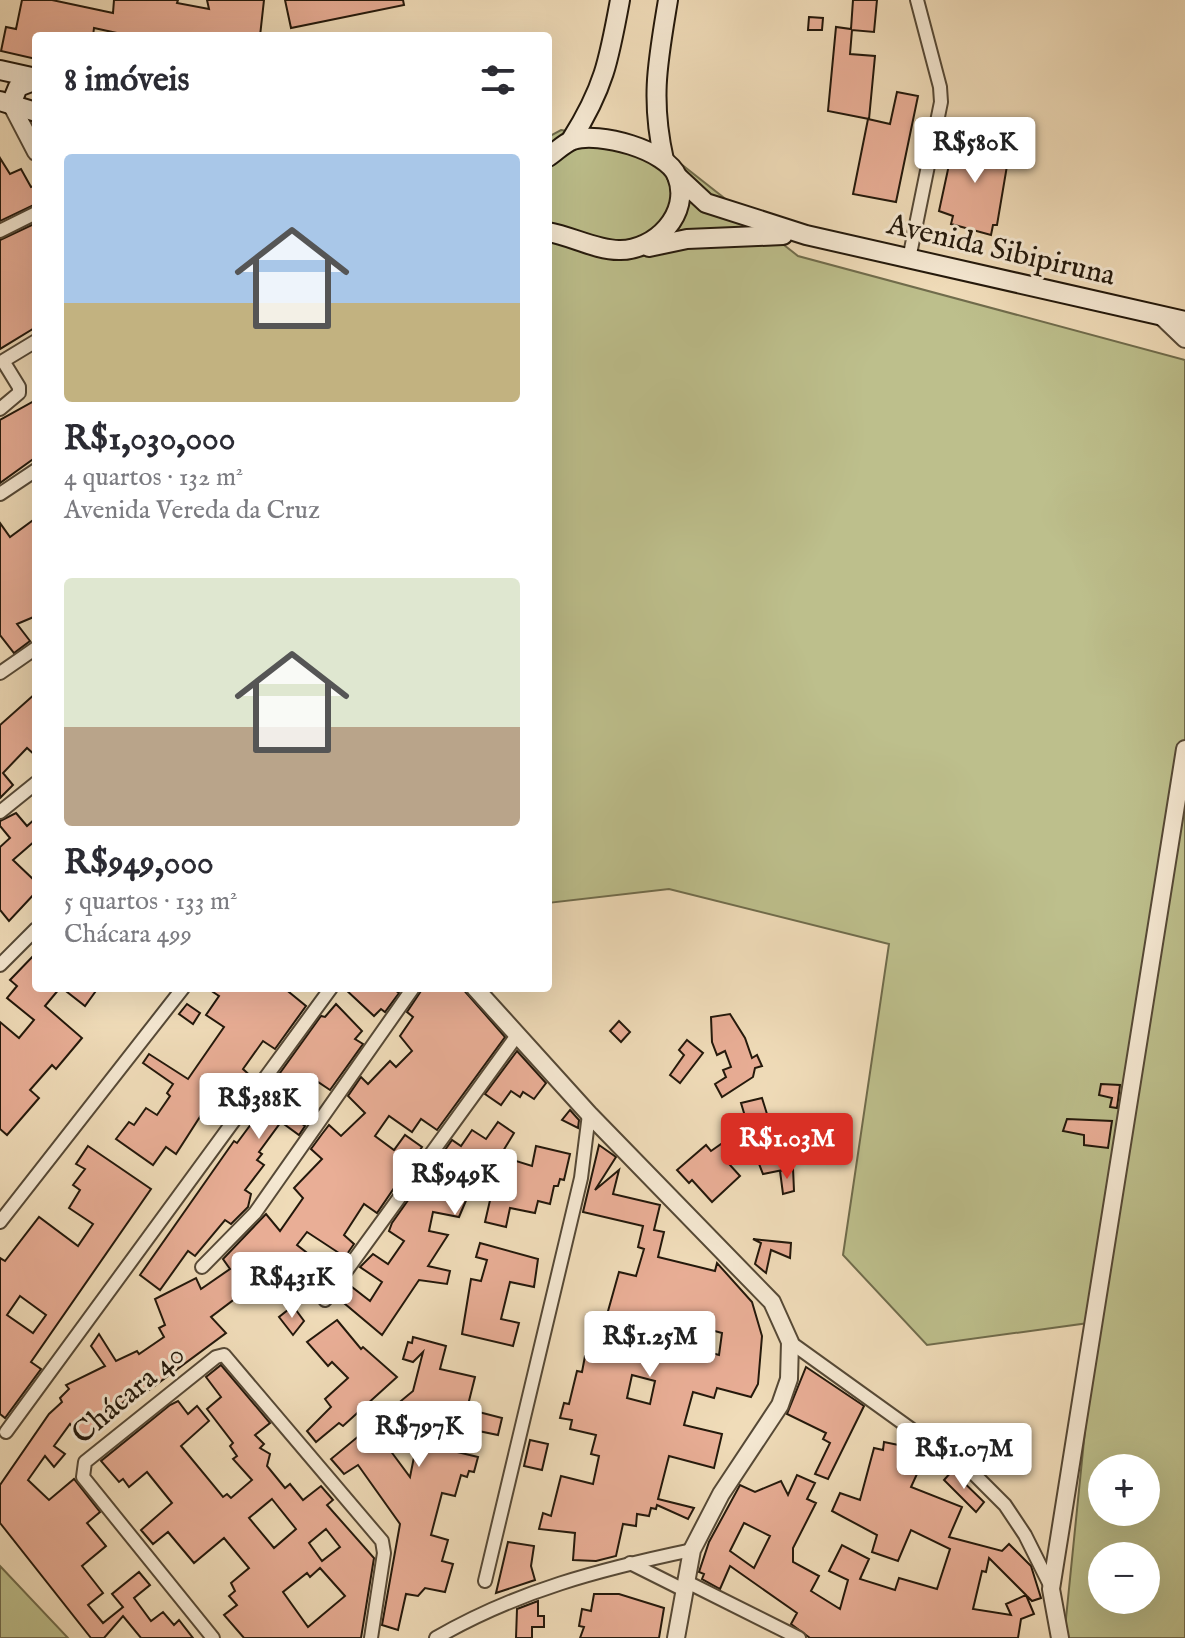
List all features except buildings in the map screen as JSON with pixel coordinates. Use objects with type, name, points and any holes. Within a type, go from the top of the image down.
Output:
[{"type":"main road","points":[[552,154],[571,140],[596,100],[609,60],[620,0]]},
{"type":"main road","points":[[664,160],[656,122],[654,80],[668,0]]},
{"type":"main road","points":[[0,70],[32,78]]},
{"type":"main road","points":[[32,81],[18,87],[6,103],[32,111]]},
{"type":"main road","points":[[571,140],[601,138],[664,160]]},
{"type":"main road","name":"Avenida Sibipiruna","points":[[664,160],[706,203],[806,235],[1185,321]]},
{"type":"main road","points":[[643,248],[666,230],[678,206],[677,176]]},
{"type":"main road","name":"Avenida Sibipiruna","points":[[552,229],[616,251],[687,239],[806,235]]},
{"type":"street","points":[[909,259],[941,102],[917,0]]},
{"type":"street","points":[[6,103],[32,145]]},
{"type":"street","points":[[0,231],[32,215]]},
{"type":"street","points":[[1161,316],[1185,339]]},
{"type":"street","points":[[0,409],[19,393],[2,359],[32,343]]},
{"type":"street","points":[[0,494],[32,473]]},
{"type":"street","points":[[0,673],[32,651]]},
{"type":"street","points":[[1051,1589],[1185,749]]},
{"type":"street","points":[[0,812],[32,786]]},
{"type":"street","points":[[0,965],[32,933]]},
{"type":"street","points":[[0,1222],[180,992]]},
{"type":"street","points":[[6,1432],[328,992]]},
{"type":"street","points":[[202,1267],[255,1213],[410,992]]},
{"type":"street","points":[[479,992],[589,1114],[772,1302],[790,1342],[789,1379],[780,1405],[721,1494],[692,1550],[676,1638]]},
{"type":"street","points":[[325,1300],[518,1034]]},
{"type":"street","points":[[485,1581],[581,1178],[589,1114]]},
{"type":"street","points":[[790,1342],[975,1475],[1005,1505],[1025,1535],[1051,1589],[1060,1638]]},
{"type":"street","name":"Chácara 40","points":[[213,1638],[83,1477],[82,1469],[85,1462],[204,1366],[224,1355],[382,1541],[384,1553],[371,1638]]},
{"type":"street","points":[[436,1638],[516,1597],[571,1577],[692,1550]]},
{"type":"street","points":[[630,1563],[799,1638]]},
{"type":"green space","points":[[561,130],[658,146],[798,256],[1185,360],[1185,1638],[1064,1638],[1096,1322],[927,1345],[843,1255],[889,944],[669,889],[552,903],[552,135]]},
{"type":"green space","points":[[0,1566],[68,1638],[0,1638]]}]
